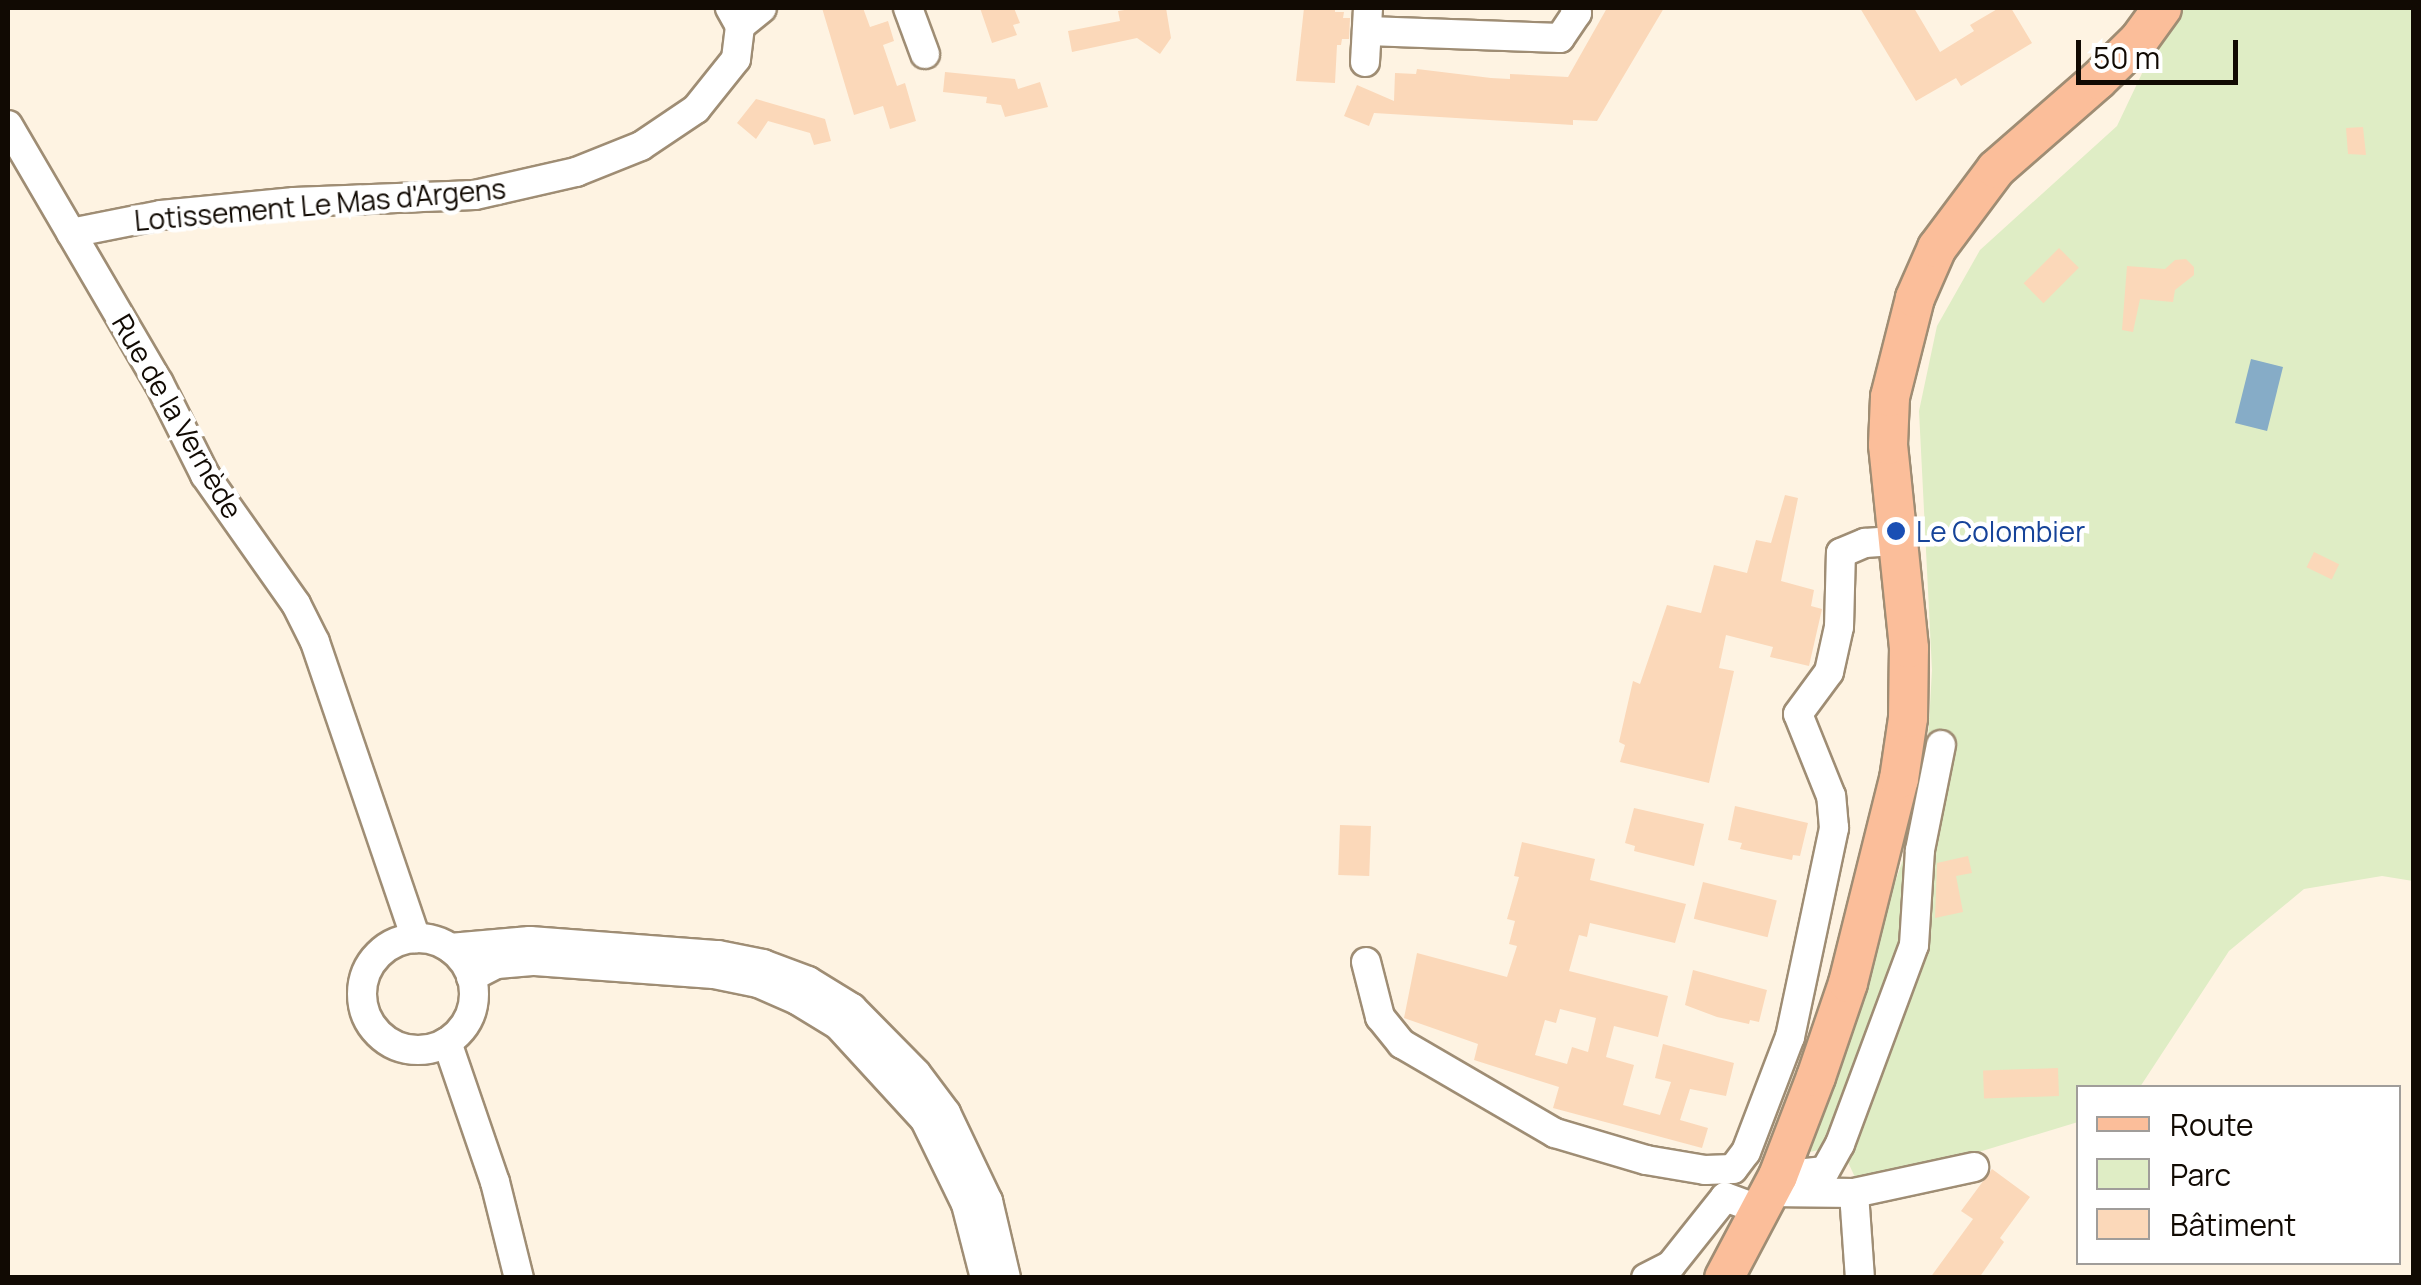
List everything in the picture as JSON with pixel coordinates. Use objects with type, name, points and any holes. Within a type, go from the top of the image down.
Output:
[{"type":"main road","points":[[1724,1278],[1769,1193],[1848,983],[1899,779],[1908,718],[1909,648],[1888,445],[1890,396],[1915,298],[1937,248],[1996,169],[2139,40],[2162,8]]},
{"type":"street","name":"Lotissement Le Mas d'Argens","points":[[71,233],[161,215],[294,202],[476,195],[576,172],[641,146],[696,110],[736,59],[735,17],[762,8]]},
{"type":"street","points":[[908,8],[925,54]]},
{"type":"street","points":[[1365,62],[1368,20],[1560,38],[1577,13],[1575,8]]},
{"type":"street","name":"Rue de la Vernède","points":[[8,125],[159,383],[205,475],[296,604],[314,642],[416,938]]},
{"type":"street","points":[[1366,962],[1380,1017],[1402,1044],[1555,1133],[1646,1160],[1705,1170],[1733,1170],[1746,1152],[1790,1037],[1834,828],[1831,796],[1798,714],[1828,672],[1838,628],[1841,553],[1865,543],[1897,541]]},
{"type":"street","points":[[1769,1193],[1825,1171],[1840,1144],[1914,945],[1920,850],[1941,745]]},
{"type":"street","points":[[450,948],[472,977],[471,1013],[446,1042],[410,1050],[392,1044],[366,1016],[362,998],[370,964],[398,942],[416,938],[450,948],[530,941],[718,955],[763,964],[808,981],[852,1008],[916,1073],[946,1113],[988,1201],[1006,1278]]},
{"type":"street","points":[[472,977],[497,964],[534,960],[714,974],[758,983],[798,1000],[838,1025],[925,1120],[966,1204],[985,1278]]},
{"type":"street","points":[[446,1042],[495,1182],[519,1278]]},
{"type":"street","points":[[1646,1278],[1670,1266],[1725,1197],[1854,1193],[1974,1167]]},
{"type":"street","points":[[1854,1193],[1853,1231],[1860,1278]]},
{"type":"green space","points":[[2173,8],[2413,8],[2413,881],[2382,876],[2304,889],[2229,951],[2141,1085],[2076,1085],[2076,1123],[1860,1188],[1840,1145],[1797,1155],[1909,843],[1927,759],[1932,670],[1919,411],[1937,326],[1980,250],[2117,126]]},
{"type":"water","points":[[2251,359],[2283,367],[2267,431],[2235,423]]},
{"type":"building","points":[[822,8],[863,8],[870,27],[888,21],[894,41],[883,45],[897,86],[905,83],[916,121],[890,129],[883,106],[854,115]]},
{"type":"building","points":[[980,8],[1014,8],[1020,23],[1013,25],[1017,35],[992,43]]},
{"type":"building","points":[[1166,8],[1171,38],[1160,54],[1137,38],[1072,52],[1068,31],[1120,21],[1118,11]]},
{"type":"building","points":[[1304,8],[1335,8],[1335,12],[1344,12],[1343,18],[1350,18],[1349,39],[1342,39],[1341,45],[1337,45],[1335,83],[1296,81]]},
{"type":"building","points":[[1607,8],[1664,8],[1597,121],[1573,120],[1573,125],[1374,113],[1369,126],[1344,116],[1357,85],[1394,101],[1395,73],[1416,74],[1417,69],[1491,78],[1510,79],[1510,74],[1568,77]]},
{"type":"building","points":[[1860,8],[1914,8],[1940,52],[1974,31],[1970,25],[1999,8],[2011,8],[2032,43],[1961,86],[1956,78],[1916,101]]},
{"type":"building","points":[[945,72],[1015,79],[1018,89],[1040,82],[1048,107],[1005,117],[1001,105],[986,103],[987,97],[943,92]]},
{"type":"building","points":[[756,99],[825,119],[831,141],[814,145],[810,133],[768,121],[756,139],[737,123]]},
{"type":"building","points":[[2363,127],[2366,155],[2348,154],[2346,128]]},
{"type":"building","points":[[2059,248],[2079,268],[2043,303],[2024,283]]},
{"type":"building","points":[[2186,259],[2194,267],[2194,275],[2175,290],[2173,302],[2140,299],[2133,332],[2122,330],[2127,266],[2165,269],[2175,260]]},
{"type":"building","points":[[1785,495],[1798,498],[1781,581],[1814,590],[1811,606],[1822,609],[1809,666],[1770,657],[1773,647],[1726,635],[1719,668],[1734,671],[1709,783],[1620,762],[1625,745],[1619,742],[1633,681],[1640,684],[1667,605],[1701,613],[1714,565],[1747,573],[1756,540],[1771,543]]},
{"type":"building","points":[[2314,552],[2339,564],[2332,580],[2307,567]]},
{"type":"building","points":[[1735,806],[1808,823],[1800,856],[1793,855],[1792,860],[1740,849],[1742,843],[1728,840]]},
{"type":"building","points":[[1634,808],[1704,824],[1694,866],[1634,851],[1635,846],[1625,843]]},
{"type":"building","points":[[1340,825],[1371,826],[1369,876],[1338,875]]},
{"type":"building","points":[[1522,842],[1595,859],[1590,880],[1686,904],[1675,943],[1590,923],[1587,937],[1579,935],[1569,971],[1668,996],[1658,1037],[1614,1026],[1606,1057],[1634,1065],[1623,1105],[1660,1115],[1671,1082],[1655,1078],[1663,1044],[1734,1063],[1726,1096],[1690,1089],[1680,1120],[1708,1128],[1702,1148],[1553,1108],[1559,1087],[1474,1060],[1478,1044],[1404,1018],[1417,953],[1507,977],[1517,946],[1509,944],[1515,921],[1507,919],[1519,877],[1514,876]],"holes":[[[1560,1009],[1596,1018],[1588,1052],[1572,1047],[1567,1064],[1535,1055],[1545,1020],[1556,1023]]]},
{"type":"building","points":[[1968,856],[1972,873],[1956,876],[1963,912],[1935,918],[1937,863]]},
{"type":"building","points":[[1703,882],[1777,900],[1768,937],[1694,919]]},
{"type":"building","points":[[1693,970],[1767,990],[1759,1022],[1750,1020],[1749,1024],[1717,1017],[1685,1005]]},
{"type":"building","points":[[2058,1068],[2059,1096],[1984,1099],[1983,1071]]},
{"type":"building","points":[[1992,1169],[2030,1197],[2000,1238],[2004,1242],[1979,1278],[1930,1278],[1973,1219],[1961,1211]]},
{"type":"place","name":"Le Colombier","points":[[1896,531]]}]
